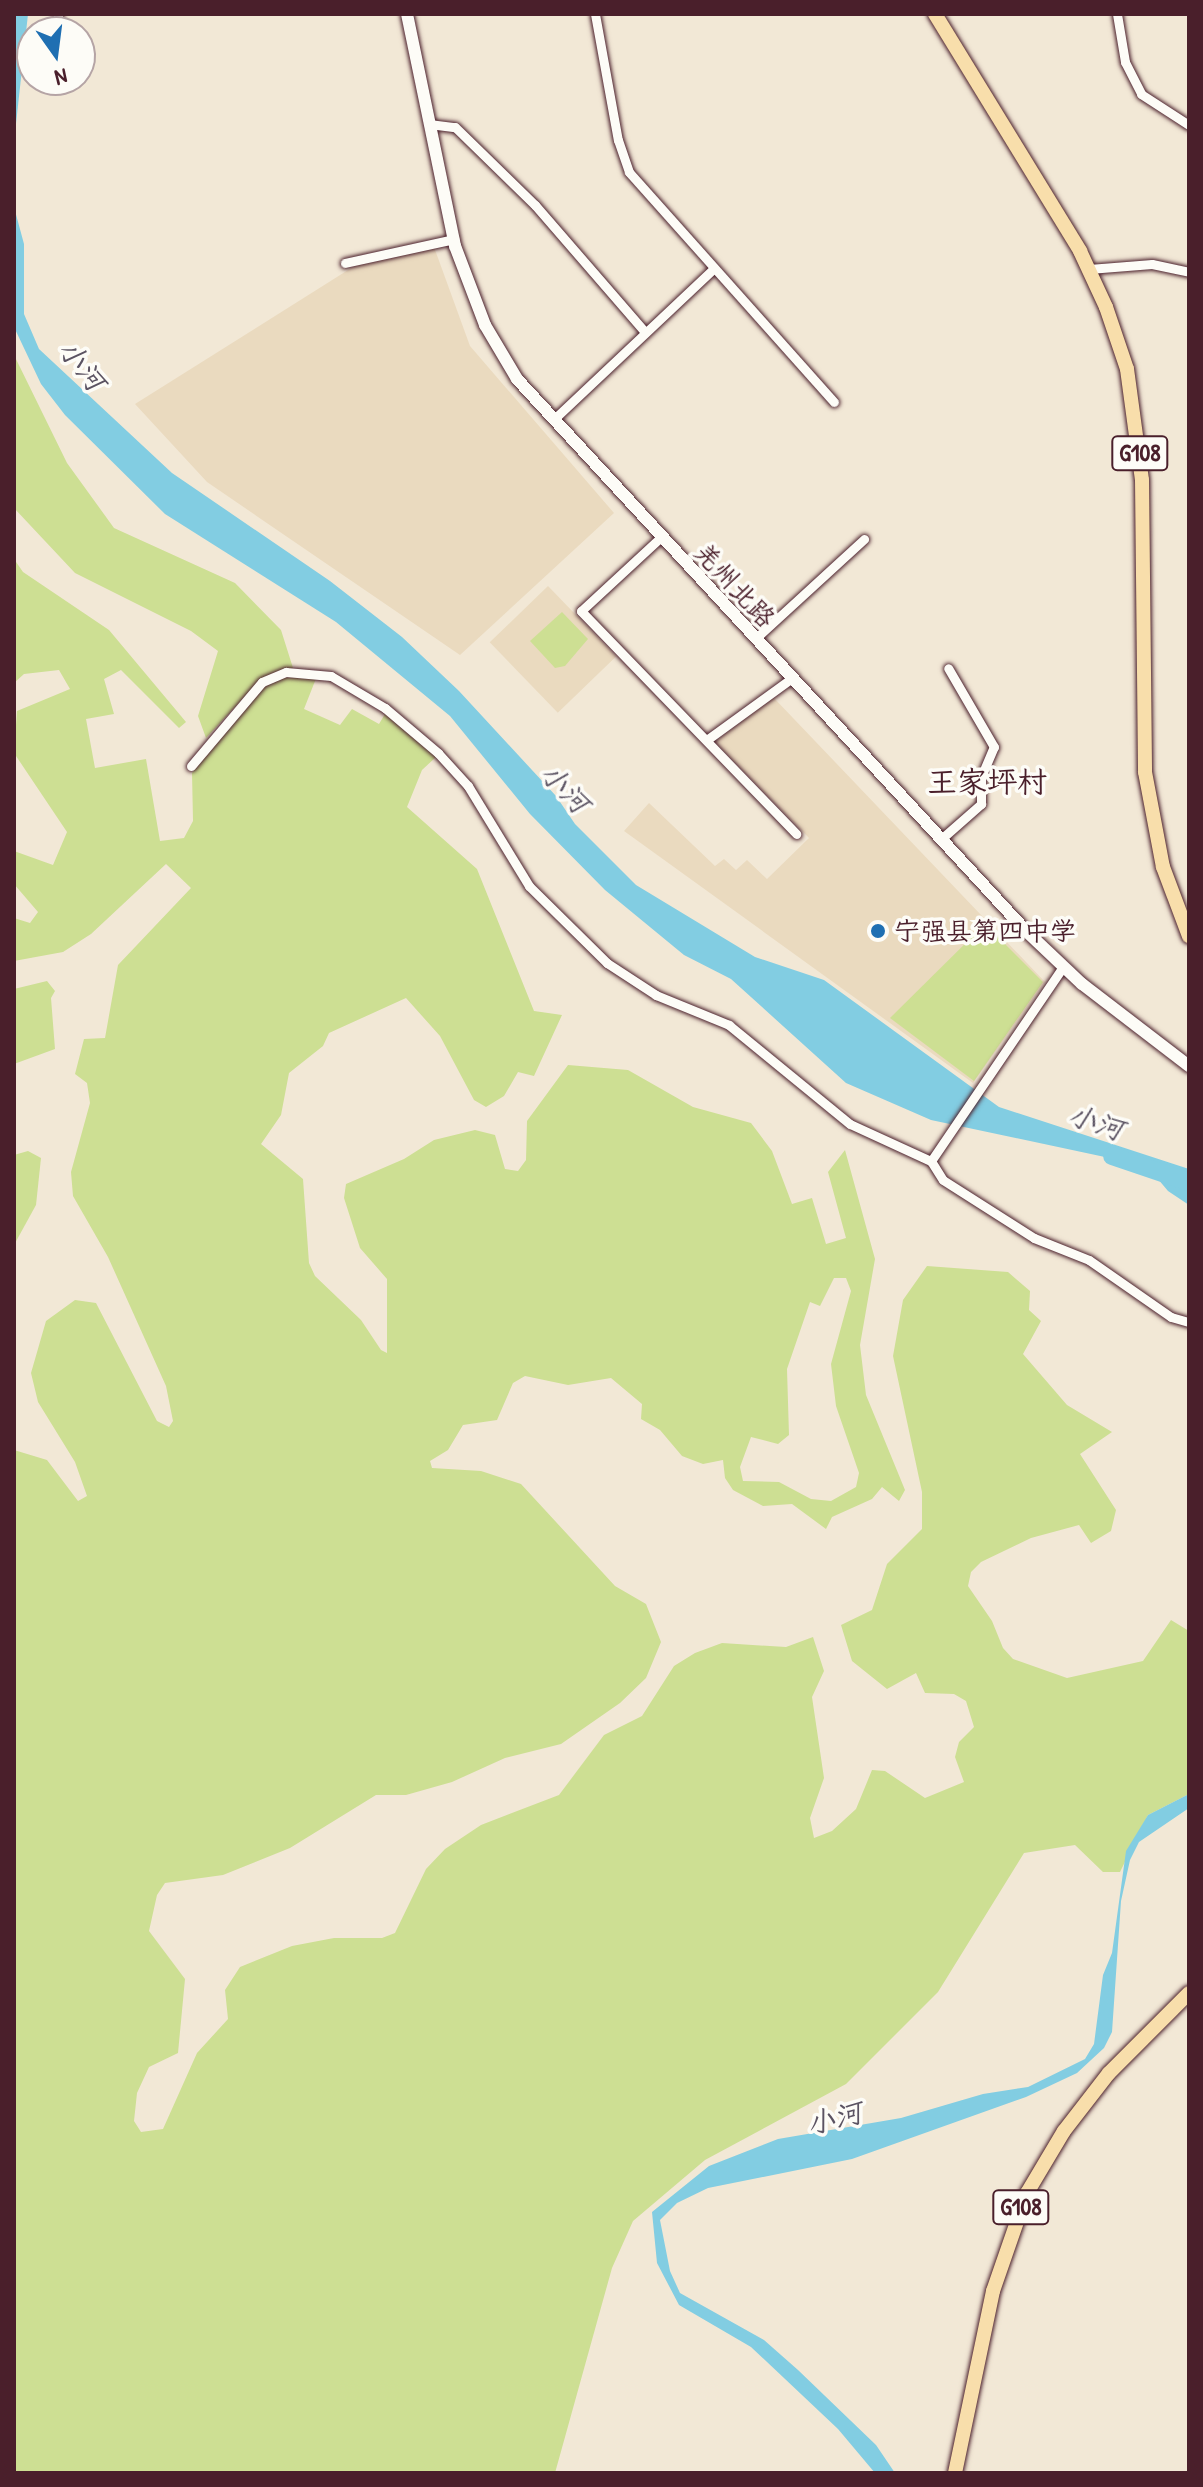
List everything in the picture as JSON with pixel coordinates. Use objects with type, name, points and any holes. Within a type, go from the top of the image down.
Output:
[{"type":"highway","name":"G108","points":[[935,14],[1089,269],[1115,330],[1136,415],[1145,772],[1163,867],[1189,936]]},
{"type":"highway","name":"G108","points":[[955,2473],[993,2291],[1027,2193],[1064,2131],[1109,2073],[1189,1993]]},
{"type":"main road","name":"羌州北路","points":[[408,14],[454,239],[491,339],[553,420],[940,840],[1063,967],[1189,1066]]},
{"type":"street","points":[[595,14],[618,140],[629,172],[712,270],[834,402]]},
{"type":"street","points":[[1117,14],[1125,62],[1141,94],[1189,125]]},
{"type":"street","points":[[429,124],[455,127],[535,205],[645,332]]},
{"type":"street","points":[[345,263],[454,239]]},
{"type":"street","points":[[1089,269],[1152,264],[1189,272]]},
{"type":"street","points":[[553,420],[712,270]]},
{"type":"street","points":[[661,537],[581,611],[708,739],[796,834]]},
{"type":"street","points":[[755,639],[864,539]]},
{"type":"street","points":[[940,840],[981,804],[981,777],[994,747],[948,668]]},
{"type":"street","points":[[191,766],[262,682],[286,672],[331,676],[385,708],[438,753],[468,786],[529,886],[607,963],[656,995],[729,1025],[850,1124],[934,1157],[943,1180],[1034,1238],[1089,1260],[1171,1317],[1189,1322]]},
{"type":"street","points":[[708,739],[792,678]]},
{"type":"street","points":[[934,1157],[1063,967]]},
{"type":"shaded area","points":[[434,247],[470,346],[614,513],[460,655],[207,482],[135,404],[356,265]]},
{"type":"shaded area","points":[[548,586],[616,656],[558,713],[490,642]]},
{"type":"shaded area","name":"宁强县第四中学","points":[[773,697],[1045,982],[973,1083],[624,831],[649,803],[715,866],[724,859],[736,870],[747,860],[767,879],[809,838],[715,742]]},
{"type":"green space","points":[[14,355],[67,463],[114,528],[235,583],[281,630],[293,668],[261,679],[206,738],[198,716],[218,651],[191,631],[75,573],[14,508]]},
{"type":"green space","points":[[14,559],[23,572],[109,630],[186,722],[179,728],[121,670],[104,679],[114,714],[86,719],[95,768],[146,759],[160,841],[184,838],[193,821],[192,773],[261,689],[277,678],[317,676],[304,709],[340,725],[352,709],[379,724],[385,714],[436,757],[422,770],[407,807],[477,869],[534,1011],[562,1015],[534,1076],[518,1072],[504,1096],[486,1107],[474,1100],[440,1036],[406,998],[329,1033],[323,1046],[289,1073],[281,1115],[261,1144],[303,1179],[309,1263],[315,1276],[361,1320],[381,1350],[387,1353],[387,1279],[360,1248],[344,1198],[346,1184],[404,1159],[434,1140],[475,1130],[495,1135],[505,1169],[518,1171],[526,1160],[527,1121],[568,1065],[628,1070],[693,1107],[751,1123],[772,1151],[792,1204],[812,1198],[826,1244],[846,1238],[828,1172],[845,1150],[875,1259],[860,1345],[866,1395],[905,1490],[899,1501],[882,1487],[872,1499],[832,1517],[826,1529],[792,1504],[763,1506],[733,1490],[725,1478],[723,1460],[703,1464],[682,1456],[660,1430],[641,1419],[642,1404],[611,1378],[568,1385],[525,1376],[513,1383],[497,1420],[463,1425],[448,1450],[430,1461],[432,1468],[481,1471],[521,1484],[615,1586],[646,1604],[661,1642],[646,1678],[620,1703],[561,1744],[505,1758],[452,1782],[406,1795],[376,1795],[290,1848],[223,1875],[165,1883],[157,1895],[149,1931],[185,1979],[178,2053],[149,2067],[137,2093],[134,2121],[141,2132],[163,2129],[197,2053],[228,2019],[225,1990],[240,1967],[292,1946],[334,1938],[382,1938],[395,1933],[426,1869],[445,1849],[481,1825],[559,1795],[604,1735],[642,1716],[674,1666],[695,1653],[722,1643],[786,1647],[813,1637],[824,1671],[812,1697],[824,1778],[810,1818],[814,1838],[832,1831],[856,1809],[872,1770],[885,1771],[925,1798],[964,1782],[955,1757],[959,1742],[974,1727],[966,1701],[954,1694],[925,1693],[916,1673],[887,1689],[852,1661],[841,1625],[872,1610],[887,1564],[922,1529],[922,1492],[893,1356],[903,1300],[927,1266],[1008,1272],[1030,1291],[1029,1310],[1041,1321],[1023,1354],[1067,1405],[1112,1432],[1080,1454],[1116,1510],[1111,1531],[1091,1543],[1079,1525],[1031,1538],[981,1562],[971,1572],[968,1586],[992,1621],[1003,1648],[1013,1659],[1067,1678],[1143,1661],[1171,1620],[1189,1631],[1189,1794],[1148,1815],[1120,1872],[1103,1872],[1075,1845],[1024,1853],[938,1992],[846,2084],[705,2160],[633,2221],[612,2268],[555,2473],[14,2473],[14,1450],[47,1460],[78,1501],[87,1496],[75,1462],[38,1402],[31,1373],[46,1321],[75,1300],[96,1303],[157,1421],[169,1427],[173,1421],[166,1386],[108,1257],[73,1196],[71,1172],[90,1103],[87,1083],[75,1074],[84,1039],[105,1038],[118,965],[191,888],[166,864],[91,934],[63,952],[14,961],[14,918],[30,923],[38,912],[14,884],[14,851],[53,865],[67,832],[14,753],[17,711],[70,689],[59,670],[24,674],[14,683]],"holes":[[[834,1278],[846,1278],[851,1291],[831,1364],[836,1406],[859,1473],[856,1487],[831,1501],[811,1499],[779,1482],[743,1481],[740,1467],[751,1437],[778,1444],[789,1435],[787,1369],[810,1302],[820,1306]]]},
{"type":"green space","points":[[562,612],[588,639],[565,666],[555,668],[530,641]]},
{"type":"green space","points":[[985,924],[1043,982],[974,1081],[890,1018]]},
{"type":"green space","points":[[47,981],[55,991],[51,998],[55,1049],[14,1064],[14,989]]},
{"type":"green space","points":[[28,1151],[41,1158],[36,1205],[14,1245],[14,1155]]},
{"type":"water","points":[[14,14],[28,14],[16,16],[16,96],[19,96],[14,142]]},
{"type":"water","points":[[14,207],[24,244],[24,314],[39,349],[172,473],[330,581],[402,637],[459,691],[556,796],[575,824],[636,885],[755,957],[824,980],[999,1107],[1189,1169],[1189,1205],[1168,1191],[1147,1166],[931,1120],[846,1083],[731,979],[684,955],[605,890],[530,814],[450,716],[336,622],[165,514],[65,415],[41,384],[14,327]]},
{"type":"water","points":[[1189,1794],[1189,1808],[1139,1842],[1130,1860],[1121,1901],[1112,2032],[1104,2048],[1077,2073],[1026,2097],[852,2159],[708,2188],[677,2203],[660,2220],[670,2271],[680,2293],[764,2340],[798,2370],[876,2445],[895,2473],[875,2473],[838,2429],[751,2347],[679,2305],[657,2263],[652,2212],[709,2166],[778,2139],[901,2118],[983,2094],[1028,2087],[1085,2059],[1094,2044],[1103,1975],[1112,1953],[1126,1851],[1148,1815]]},
{"type":"waterway","name":"小河","points":[[1112,1156],[1189,1182]]},
{"type":"place","name":"宁强县第四中学","points":[[878,931]]},
{"type":"district","name":"王家坪村","points":[[987,781]]}]
